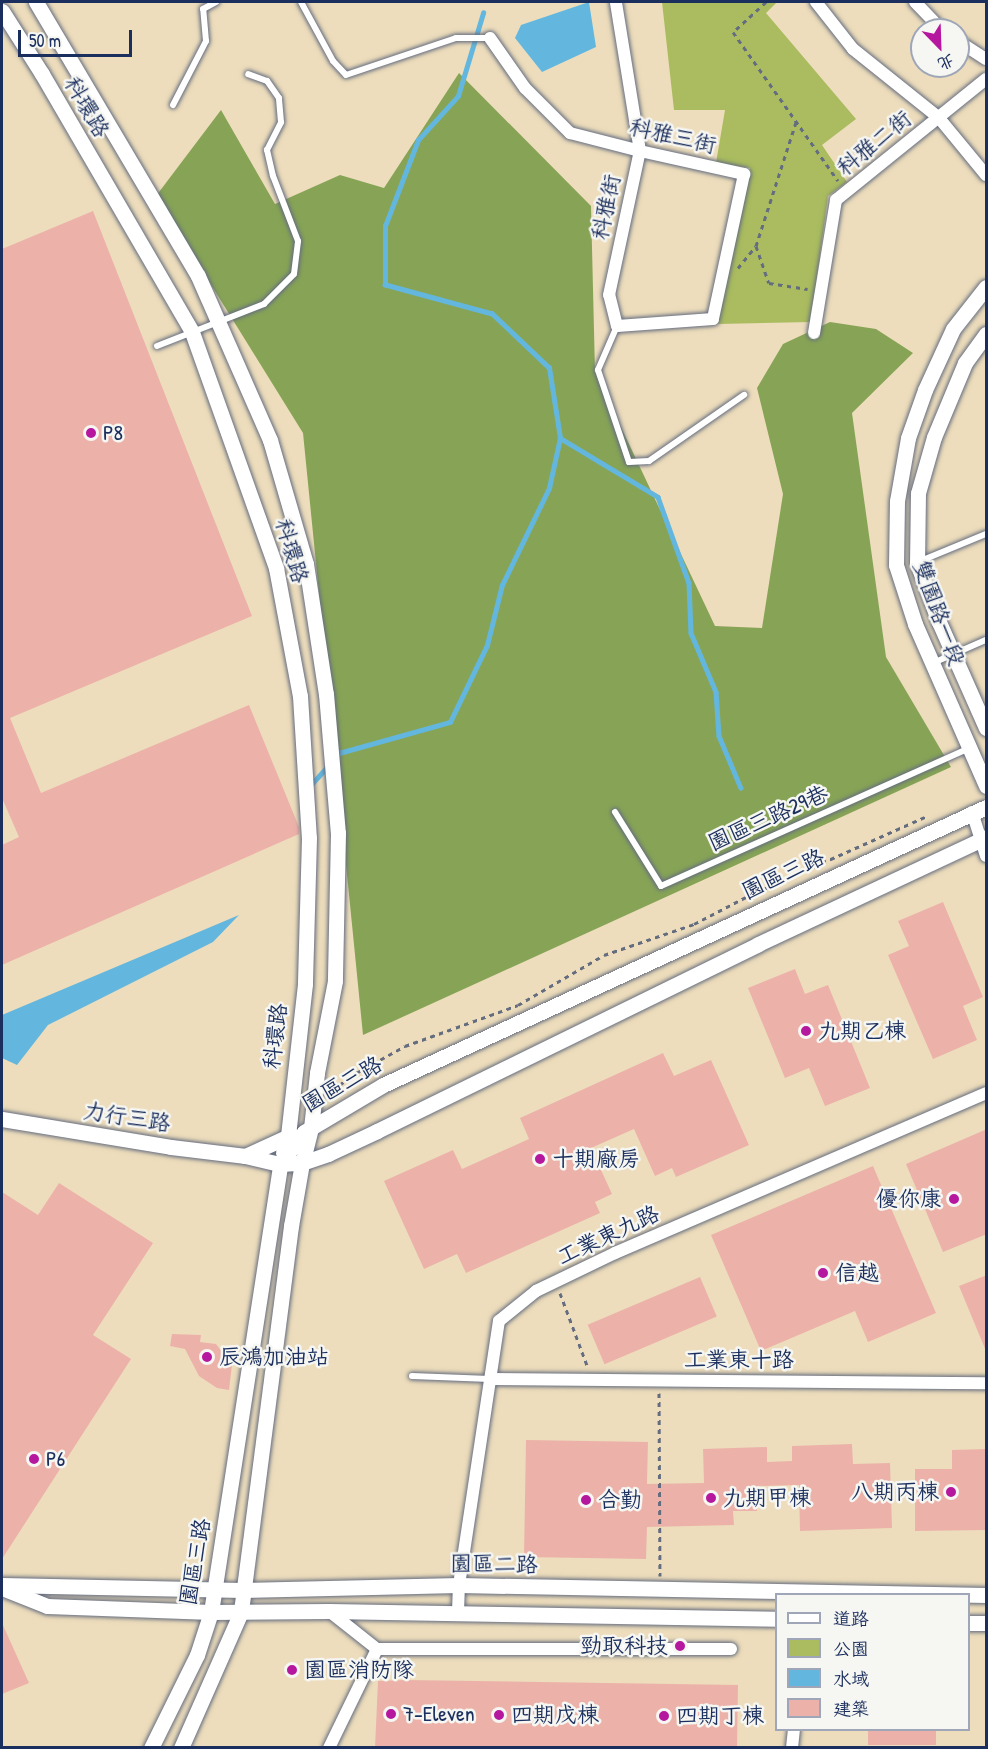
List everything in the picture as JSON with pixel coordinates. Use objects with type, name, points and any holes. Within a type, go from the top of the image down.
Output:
[{"type":"street","name":"科環路","points":[[36,2],[198,276],[270,440],[306,564],[326,694],[338,833],[335,981],[302,1163]]},
{"type":"street","name":"科雅街","points":[[616,2],[640,151],[609,295],[617,326]]},
{"type":"street","points":[[816,2],[853,49],[939,118],[987,176]]},
{"type":"street","points":[[915,2],[930,18]]},
{"type":"street","name":"科環路","points":[[2,11],[42,74],[192,332],[276,567],[300,696],[309,838],[305,984],[288,1135],[280,1164]]},
{"type":"street","name":"科雅三街","points":[[490,38],[525,88],[570,133],[744,174],[713,319],[617,326]]},
{"type":"street","points":[[970,48],[987,59]]},
{"type":"street","name":"科雅二街","points":[[814,333],[836,200],[987,79]]},
{"type":"street","name":"雙園路一段","points":[[987,287],[953,329],[925,390],[908,438],[897,501],[896,565],[915,624],[987,786]]},
{"type":"street","name":"雙園路一段","points":[[987,334],[965,363],[934,437],[918,493],[917,563],[939,622],[987,728]]},
{"type":"street","points":[[980,810],[987,856]]},
{"type":"street","name":"園區三路","points":[[151,1748],[197,1655],[211,1612],[280,1164],[307,1130],[344,1106],[393,1080],[980,810]]},
{"type":"street","points":[[181,1748],[241,1612],[242,1590],[302,1163],[328,1154],[377,1131],[758,944],[984,839]]},
{"type":"street","name":"科環路","points":[[316,1080],[316,1090],[327,1105],[334,1108],[344,1106]]},
{"type":"street","name":"工業東九路","points":[[458,1612],[459,1585],[499,1321],[536,1291],[615,1253],[987,1093]]},
{"type":"street","name":"力行三路","points":[[2,1119],[171,1147],[245,1156],[280,1164],[302,1163]]},
{"type":"street","points":[[245,1156],[288,1135],[307,1130]]},
{"type":"street","name":"工業東十路","points":[[491,1379],[987,1383]]},
{"type":"street","name":"園區二路","points":[[2,1586],[242,1590],[459,1585],[775,1593]]},
{"type":"street","name":"園區二路","points":[[2,1586],[48,1605],[211,1612],[458,1612],[775,1619]]},
{"type":"street","name":"園區二路","points":[[970,1595],[987,1595]]},
{"type":"street","points":[[329,1611],[377,1649],[731,1649]]},
{"type":"street","points":[[970,1623],[987,1623]]},
{"type":"street","points":[[329,1747],[377,1649]]},
{"type":"street","points":[[792,1748],[794,1731]]},
{"type":"lane","points":[[172,105],[206,41],[203,9],[216,2]]},
{"type":"lane","points":[[301,2],[333,61],[346,75],[456,38],[490,38]]},
{"type":"lane","points":[[157,346],[264,304],[294,274],[298,241],[273,176],[267,150],[281,122],[279,98],[267,81],[248,74]]},
{"type":"lane","points":[[617,326],[598,370],[629,462],[649,461],[744,395]]},
{"type":"lane","points":[[917,563],[987,534]]},
{"type":"lane","points":[[933,663],[987,640]]},
{"type":"lane","name":"園區三路29巷","points":[[615,812],[661,886],[970,748]]},
{"type":"lane","points":[[412,1376],[491,1379]]},
{"type":"path","points":[[766,2],[734,32],[846,192]]},
{"type":"path","points":[[720,290],[756,246],[796,121]]},
{"type":"path","points":[[756,246],[769,283],[821,290]]},
{"type":"path","points":[[333,1091],[349,1077],[405,1046],[518,1005],[604,955],[694,924],[748,896],[926,816]]},
{"type":"path","points":[[555,1282],[594,1380]]},
{"type":"path","points":[[659,1381],[660,1590]]},
{"type":"green space","points":[[662,2],[777,2],[766,13],[856,119],[822,145],[847,182],[828,196],[811,322],[718,324],[750,168],[716,163],[725,110],[674,110]]},
{"type":"green space","points":[[459,73],[591,206],[595,372],[715,626],[762,628],[783,494],[757,388],[783,344],[830,322],[876,329],[913,353],[852,413],[886,657],[951,767],[363,1035],[303,433],[156,196],[221,110],[275,204],[340,175],[384,188]]},
{"type":"water","points":[[589,2],[596,47],[542,72],[515,38],[521,25]]},
{"type":"water","points":[[239,915],[213,942],[48,1025],[17,1065],[2,1058],[2,1015]]},
{"type":"building","name":"P8","points":[[93,211],[252,616],[10,718],[41,793],[249,705],[299,827],[299,834],[2,965],[2,845],[19,837],[2,798],[2,249]]},
{"type":"building","points":[[943,902],[983,997],[963,1006],[977,1040],[933,1059],[888,955],[909,946],[898,921]]},
{"type":"building","name":"九期乙棟","points":[[795,969],[805,994],[828,985],[870,1088],[825,1106],[809,1068],[785,1078],[748,988]]},
{"type":"building","name":"十期廠房","points":[[663,1053],[674,1076],[711,1060],[749,1145],[676,1177],[672,1168],[655,1176],[634,1129],[591,1148],[612,1194],[595,1202],[600,1213],[466,1273],[457,1254],[424,1269],[384,1181],[453,1150],[462,1169],[529,1139],[520,1118]]},
{"type":"building","name":"優你康","points":[[987,1129],[987,1234],[943,1252],[906,1164]]},
{"type":"building","name":"信越","points":[[873,1166],[936,1313],[868,1342],[855,1311],[761,1351],[711,1235]]},
{"type":"building","name":"P6","points":[[59,1183],[153,1243],[93,1335],[131,1359],[2,1559],[2,1192],[38,1215]]},
{"type":"building","points":[[987,1275],[987,1351],[986,1351],[959,1286]]},
{"type":"building","points":[[700,1277],[717,1317],[604,1364],[588,1325]]},
{"type":"building","name":"辰鴻加油站","points":[[172,1334],[201,1335],[200,1342],[216,1344],[232,1365],[229,1390],[217,1388],[199,1376],[185,1349],[170,1346]]},
{"type":"building","points":[[526,1440],[648,1442],[647,1484],[704,1483],[703,1449],[767,1447],[767,1462],[792,1461],[792,1446],[852,1444],[853,1464],[890,1463],[892,1528],[800,1531],[799,1485],[757,1486],[757,1511],[733,1511],[734,1525],[647,1527],[646,1559],[524,1557]]},
{"type":"building","name":"八期丙棟","points":[[987,1449],[986,1530],[915,1531],[915,1469],[952,1469],[952,1450]]},
{"type":"building","points":[[2,1623],[29,1683],[2,1694]]},
{"type":"building","points":[[378,1681],[738,1685],[737,1748],[375,1748]]},
{"type":"building","points":[[868,1731],[936,1731],[936,1745],[868,1745]]},
{"type":"waterway","points":[[335,757],[339,753],[450,722],[487,645],[502,585],[549,488],[560,438],[549,368],[492,314],[385,285],[385,226],[418,140],[458,96],[483,13]]},
{"type":"waterway","points":[[560,438],[658,497],[689,583],[691,633],[716,692],[719,736],[741,788]]},
{"type":"waterway","points":[[309,787],[328,766]]},
{"type":"place","name":"P8","points":[[91,433]]},
{"type":"place","name":"九期乙棟","points":[[806,1031]]},
{"type":"place","name":"十期廠房","points":[[540,1159]]},
{"type":"place","name":"優你康","points":[[954,1199]]},
{"type":"place","name":"信越","points":[[823,1273]]},
{"type":"place","name":"辰鴻加油站","points":[[207,1357]]},
{"type":"place","name":"P6","points":[[34,1459]]},
{"type":"place","name":"八期丙棟","points":[[951,1492]]},
{"type":"place","name":"九期甲棟","points":[[711,1498]]},
{"type":"place","name":"合勤","points":[[586,1500]]},
{"type":"place","name":"勁取科技","points":[[680,1646]]},
{"type":"place","name":"園區消防隊","points":[[292,1670]]},
{"type":"place","name":"7-Eleven","points":[[391,1714]]},
{"type":"place","name":"四期戊棟","points":[[499,1715]]},
{"type":"place","name":"四期丁棟","points":[[664,1716]]}]
